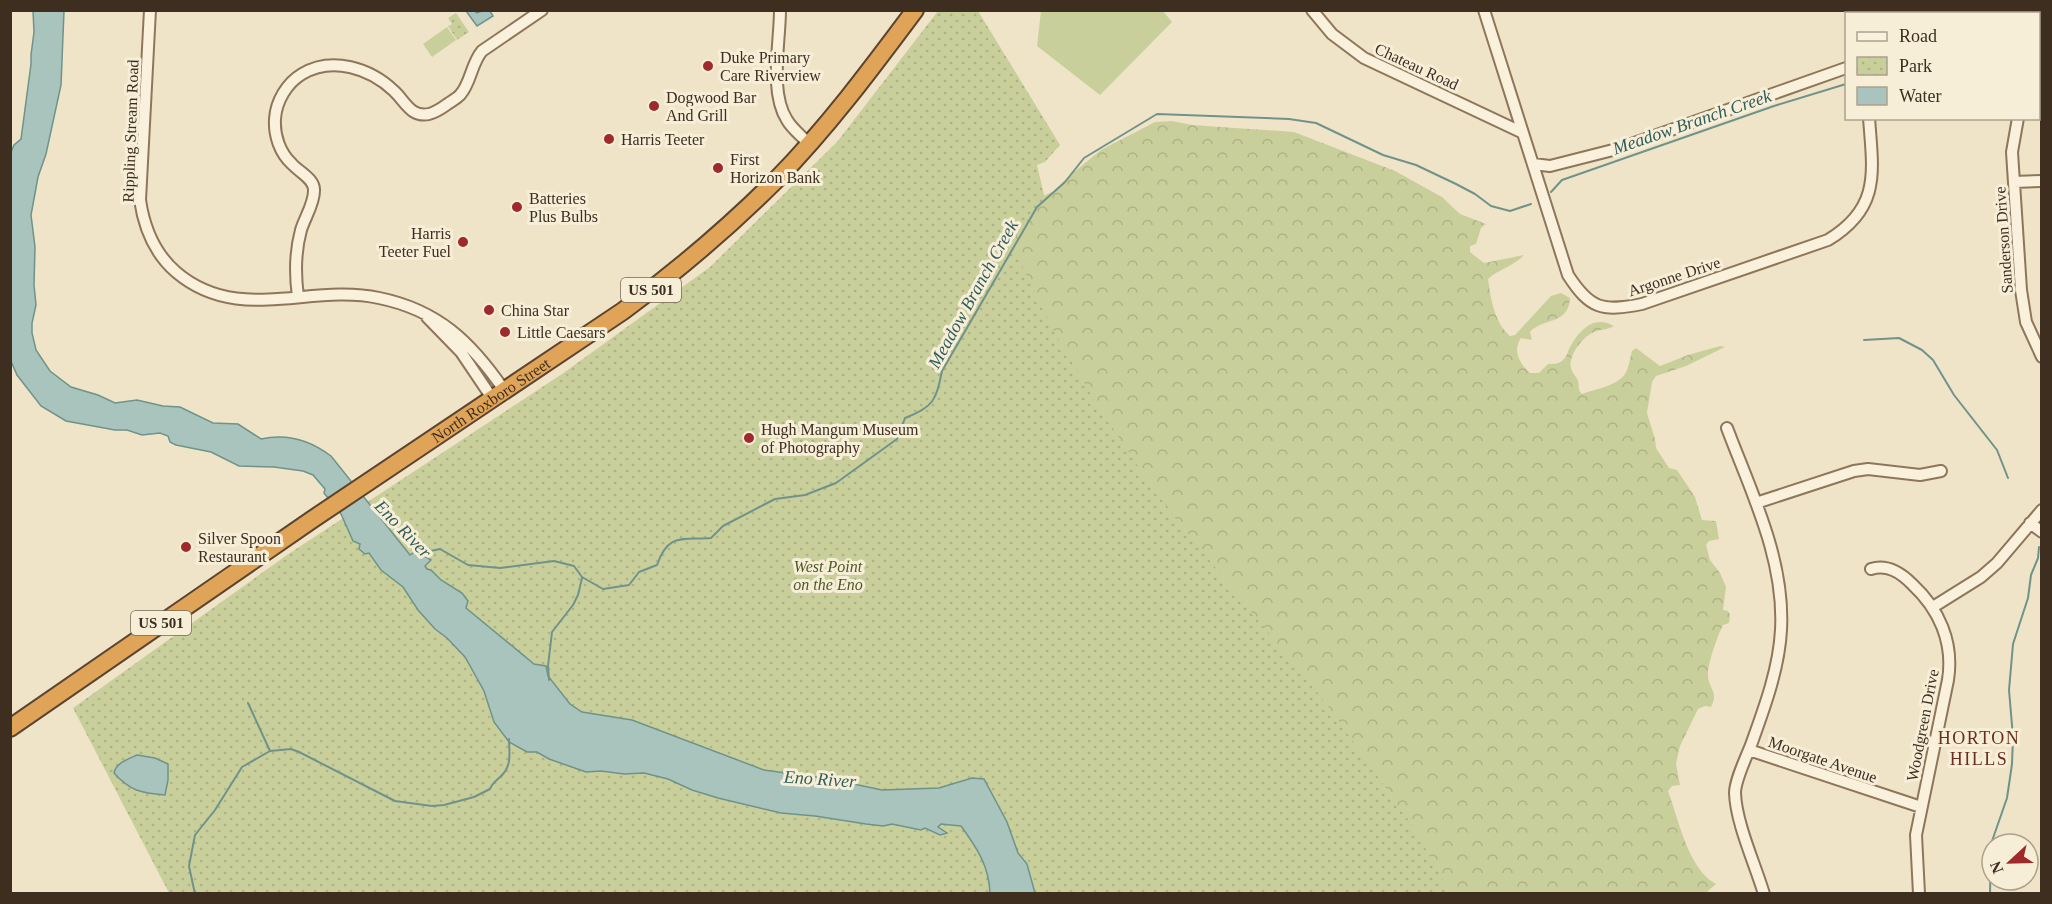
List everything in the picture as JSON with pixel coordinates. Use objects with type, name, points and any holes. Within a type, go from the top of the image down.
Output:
[{"type":"highway","name":"North Roxboro Street","points":[[10,728],[660,284],[747,208],[809,144],[915,10]]},
{"type":"street","name":"Rippling Stream Road","points":[[150,10],[140,185],[142,212],[153,244],[165,260],[180,275],[199,288],[219,296],[248,300],[362,295],[393,302],[447,326],[469,344],[498,394]]},
{"type":"street","points":[[298,297],[296,260],[299,240],[314,192],[310,180],[291,164],[277,140],[275,129],[277,108],[289,85],[312,69],[332,65],[345,66],[378,79],[394,91],[413,112],[427,115],[438,112],[460,95],[476,58],[482,51],[542,10]]},
{"type":"street","points":[[780,10],[778,100],[786,120],[809,144]]},
{"type":"street","name":"Chateau Road","points":[[1312,10],[1332,34],[1364,58],[1521,132]]},
{"type":"street","name":"Argonne Drive","points":[[1484,10],[1568,275],[1580,294],[1589,301],[1608,308],[1642,304],[1828,240],[1841,232],[1862,209],[1870,194],[1872,153],[1869,120]]},
{"type":"street","points":[[1533,164],[1550,166],[1617,149],[1845,68]]},
{"type":"street","name":"Sanderson Drive","points":[[2018,120],[2012,152],[2023,309],[2026,322],[2042,357]]},
{"type":"street","points":[[2014,182],[2042,181]]},
{"type":"street","points":[[1727,428],[1756,503],[1774,560],[1779,591],[1781,630],[1764,708],[1735,789],[1736,809],[1764,894]]},
{"type":"street","points":[[1756,503],[1854,471],[1868,470],[1920,475],[1941,471]]},
{"type":"street","points":[[1933,607],[1981,577],[1997,563],[2042,510]]},
{"type":"street","points":[[2030,523],[2042,532]]},
{"type":"street","name":"Woodgreen Drive","points":[[1871,569],[1880,567],[1897,572],[1923,593],[1942,622],[1948,646],[1950,669],[1916,835],[1919,894]]},
{"type":"street","name":"Moorgate Avenue","points":[[1749,750],[1921,807]]},
{"type":"green space","name":"West Point on the Eno","points":[[938,11],[978,11],[1060,145],[1045,162],[1037,165],[1045,199],[1010,241],[1052,328],[1093,398],[1141,471],[1176,519],[1328,706],[1414,828],[1450,893],[169,893],[73,708],[287,555],[562,374],[710,267],[837,142]]},
{"type":"green space","points":[[1041,11],[1163,11],[1172,22],[1100,95],[1037,46]]},
{"type":"green space","points":[[456,13],[469,32],[457,40],[448,26],[452,24],[448,18]]},
{"type":"green space","points":[[447,27],[456,40],[432,57],[423,44]]},
{"type":"green space","points":[[1172,121],[1192,125],[1294,132],[1395,171],[1442,197],[1460,214],[1486,224],[1481,228],[1476,244],[1470,246],[1470,252],[1484,263],[1524,255],[1488,279],[1497,317],[1510,336],[1515,335],[1551,296],[1561,293],[1570,298],[1565,313],[1530,332],[1532,340],[1521,338],[1518,343],[1518,357],[1530,373],[1539,373],[1548,364],[1562,361],[1582,331],[1599,322],[1614,326],[1588,335],[1580,343],[1572,358],[1572,372],[1579,383],[1582,394],[1621,378],[1628,369],[1632,351],[1636,348],[1660,366],[1688,355],[1720,346],[1725,347],[1686,366],[1656,376],[1652,382],[1647,413],[1656,448],[1669,468],[1677,470],[1695,497],[1702,520],[1716,521],[1719,539],[1709,541],[1706,545],[1710,560],[1720,573],[1726,587],[1723,610],[1728,611],[1730,615],[1729,623],[1723,625],[1709,665],[1708,676],[1714,694],[1713,702],[1711,707],[1705,706],[1698,709],[1680,746],[1676,764],[1680,785],[1672,786],[1668,791],[1691,856],[1706,877],[1716,884],[1708,893],[1035,893],[938,336],[1035,200],[1054,191],[1101,150],[1155,122]]},
{"type":"water","name":"Eno River","points":[[33,11],[64,11],[61,85],[31,215],[35,247],[36,305],[32,333],[36,350],[50,371],[71,387],[115,403],[137,400],[180,407],[213,423],[238,424],[261,439],[280,437],[298,439],[323,450],[331,456],[410,555],[416,551],[431,560],[425,566],[427,569],[462,593],[468,601],[466,608],[534,664],[546,666],[548,676],[570,704],[582,712],[632,720],[764,770],[830,779],[882,790],[939,788],[972,778],[984,779],[1007,822],[1018,853],[1027,864],[1035,893],[990,893],[987,874],[981,858],[961,826],[941,824],[938,827],[947,833],[940,835],[925,828],[921,830],[892,824],[883,826],[781,813],[718,798],[668,779],[644,773],[586,772],[549,759],[537,752],[527,752],[509,742],[494,722],[484,691],[465,657],[418,610],[403,587],[381,570],[369,553],[365,554],[359,549],[360,544],[353,541],[341,514],[313,475],[303,471],[274,467],[239,466],[211,452],[176,445],[170,442],[168,436],[160,433],[142,435],[127,430],[66,421],[41,406],[17,375],[10,359],[11,152],[14,145],[21,139],[34,32]]},
{"type":"water","points":[[466,11],[477,13],[490,11],[493,16],[477,26]]},
{"type":"water","points":[[137,755],[155,758],[168,764],[165,795],[136,790],[125,784],[114,773],[120,764]]},
{"type":"waterway","name":"Meadow Branch Creek","points":[[1551,192],[1562,180],[1774,106],[1845,84]]},
{"type":"waterway","name":"Meadow Branch Creek","points":[[421,553],[440,549],[468,565],[500,568],[554,561],[574,566],[582,577],[603,589],[629,585],[639,572],[657,565],[666,548],[677,540],[711,538],[723,526],[775,499],[805,495],[836,483],[897,439],[905,418],[922,410],[932,401],[938,389],[942,371],[1037,207],[1065,182],[1084,158],[1157,114],[1289,119],[1316,123],[1383,155],[1416,165],[1475,194],[1491,206],[1510,211],[1531,204]]},
{"type":"waterway","points":[[1864,340],[1899,338],[1922,350],[1933,360],[1954,395],[1997,450],[2008,478]]},
{"type":"waterway","points":[[1990,894],[1991,844],[2007,798],[2012,764],[2013,737],[2009,690],[2013,644],[2028,598],[2031,575],[2038,558],[2039,547]]},
{"type":"waterway","points":[[549,680],[548,666],[552,632],[573,605],[582,578]]},
{"type":"waterway","points":[[248,703],[270,751]]},
{"type":"waterway","points":[[195,894],[189,866],[195,835],[215,810],[242,767],[270,751],[291,749],[395,801],[432,806],[474,797],[490,789],[508,766],[509,739]]},
{"type":"place","name":"Duke Primary Care Riverview","points":[[708,66]]},
{"type":"place","name":"Dogwood Bar And Grill","points":[[654,106]]},
{"type":"place","name":"Harris Teeter","points":[[609,139]]},
{"type":"place","name":"First Horizon Bank","points":[[718,168]]},
{"type":"place","name":"Batteries Plus Bulbs","points":[[517,207]]},
{"type":"place","name":"Harris Teeter Fuel","points":[[463,242]]},
{"type":"place","name":"China Star","points":[[489,310]]},
{"type":"place","name":"Little Caesars","points":[[505,332]]},
{"type":"place","name":"Hugh Mangum Museum of Photography","points":[[749,438]]},
{"type":"place","name":"Silver Spoon Restaurant","points":[[186,547]]},
{"type":"district","name":"HORTON HILLS","points":[[1979,748]]}]
